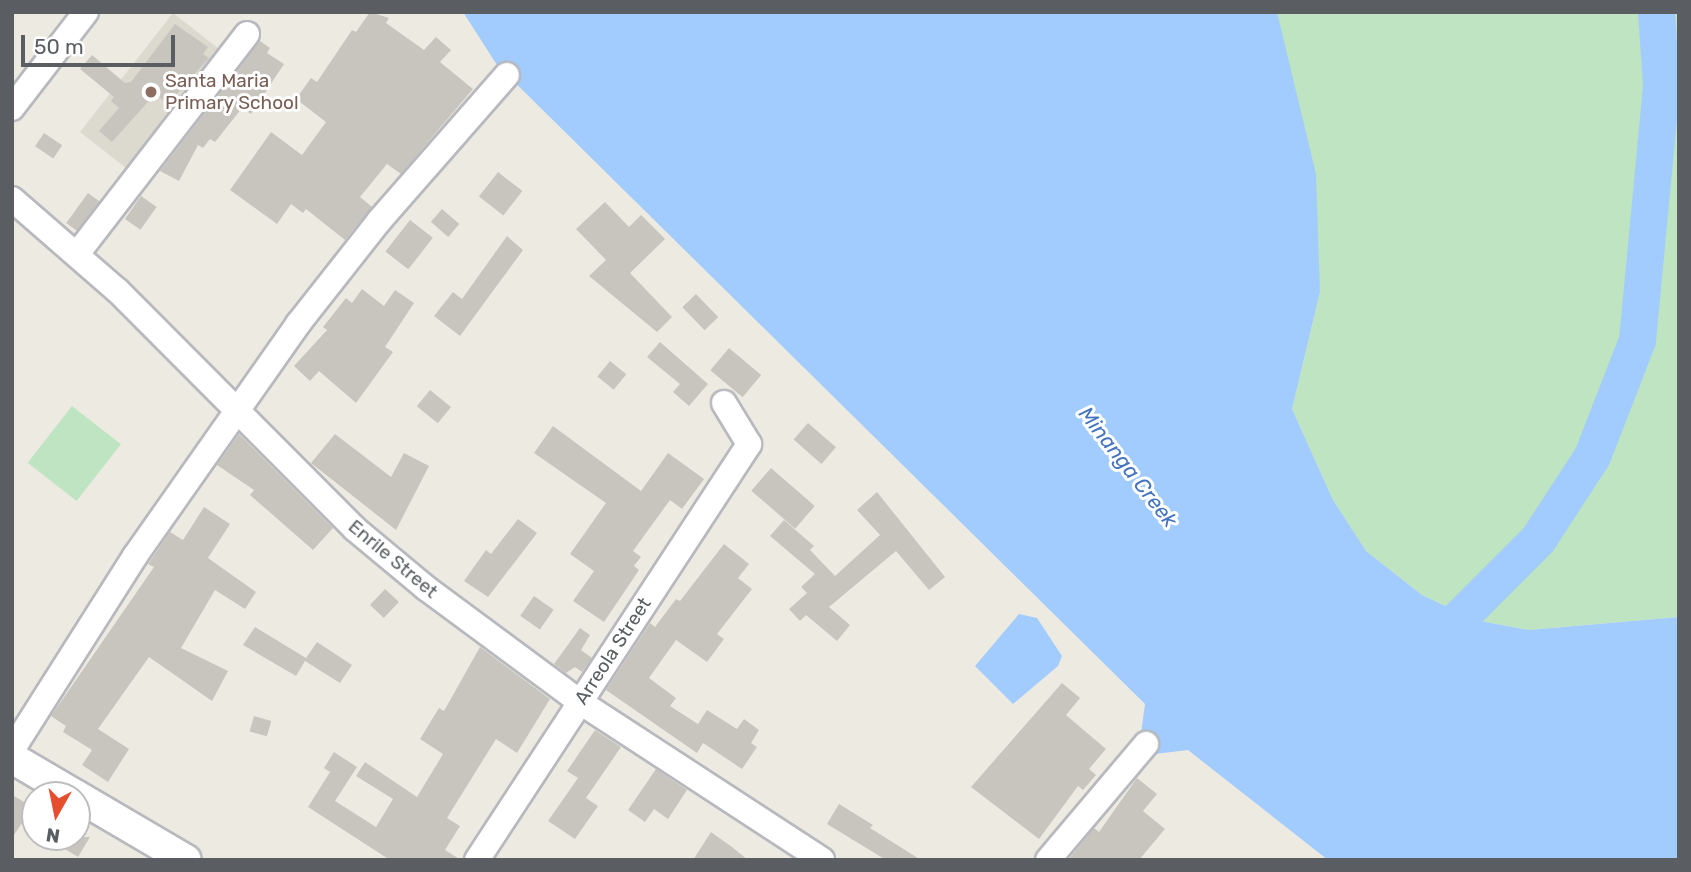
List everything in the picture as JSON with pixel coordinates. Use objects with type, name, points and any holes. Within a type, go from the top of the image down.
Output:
[{"type":"street","points":[[12,108],[86,12]]},
{"type":"street","points":[[77,254],[247,34]]},
{"type":"street","points":[[12,750],[135,556],[234,412],[379,221],[507,75]]},
{"type":"street","name":"Enrile Street","points":[[12,199],[77,254],[234,412],[355,528],[426,588],[580,702],[822,860]]},
{"type":"street","name":"Arreola Street","points":[[477,860],[749,444],[724,403]]},
{"type":"street","points":[[1048,860],[1146,744]]},
{"type":"street","points":[[12,758],[51,781]]},
{"type":"street","points":[[91,805],[186,860]]},
{"type":"shaded area","name":"Santa Maria Primary School","points":[[173,13],[222,51],[129,170],[80,132]]},
{"type":"green space","points":[[1277,12],[1679,12],[1679,617],[1529,630],[1475,620],[1422,595],[1366,551],[1333,500],[1292,409],[1320,292]]},
{"type":"green space","points":[[72,406],[121,444],[77,501],[28,463]]},
{"type":"water","name":"Minanga Creek","points":[[463,12],[1277,12],[1316,174],[1320,292],[1292,409],[1333,500],[1366,551],[1422,595],[1475,620],[1529,630],[1679,617],[1679,860],[1328,860],[1188,750],[1155,754],[1141,733],[1145,704],[497,65]]},
{"type":"water","points":[[1019,614],[1037,618],[1062,656],[1058,666],[1013,704],[975,666]]},
{"type":"building","points":[[370,12],[389,18],[386,23],[424,50],[436,37],[451,50],[440,62],[473,89],[401,174],[387,164],[360,197],[372,207],[345,240],[306,209],[303,213],[291,204],[277,224],[230,190],[271,132],[302,155],[326,122],[296,99],[311,78],[317,82],[352,30],[356,32]]},
{"type":"building","points":[[175,24],[208,47],[203,54],[209,58],[168,104],[155,94],[112,142],[99,131],[119,108],[111,101],[114,97],[80,69],[92,55],[125,83],[131,82]]},
{"type":"building","points":[[260,41],[270,48],[267,53],[284,64],[251,114],[242,108],[215,142],[210,139],[203,148],[198,145],[179,181],[160,171]]},
{"type":"building","points":[[44,133],[62,145],[53,159],[35,146]]},
{"type":"building","points":[[498,172],[522,191],[503,216],[479,196]]},
{"type":"building","points":[[88,193],[99,201],[78,231],[66,223]]},
{"type":"building","points":[[141,196],[157,207],[141,230],[125,219]]},
{"type":"building","points":[[605,202],[629,227],[641,215],[665,239],[630,273],[672,317],[657,332],[589,276],[606,260],[576,229]]},
{"type":"building","points":[[442,209],[459,224],[448,237],[431,222]]},
{"type":"building","points":[[410,220],[433,238],[408,269],[385,252]]},
{"type":"building","points":[[507,236],[523,250],[460,336],[434,316],[453,292],[462,299]]},
{"type":"building","points":[[362,289],[384,306],[395,290],[414,303],[385,347],[393,352],[356,403],[319,371],[310,381],[294,366],[327,330],[323,327],[346,298],[352,303]]},
{"type":"building","points":[[696,294],[718,317],[705,330],[682,307]]},
{"type":"building","points":[[660,342],[708,384],[689,406],[673,392],[680,384],[647,357]]},
{"type":"building","points":[[729,348],[761,375],[743,397],[710,370]]},
{"type":"building","points":[[610,361],[626,374],[614,390],[597,377]]},
{"type":"building","points":[[430,390],[451,407],[438,423],[417,406]]},
{"type":"building","points":[[808,423],[836,447],[821,464],[794,440]]},
{"type":"building","points":[[553,426],[641,491],[668,453],[704,479],[682,509],[670,500],[633,551],[641,557],[634,566],[639,570],[604,622],[573,601],[594,571],[570,554],[606,503],[534,453]]},
{"type":"building","points":[[239,434],[333,528],[313,550],[250,495],[254,490],[217,465]]},
{"type":"building","points":[[335,434],[391,477],[404,453],[429,466],[396,530],[311,463]]},
{"type":"building","points":[[771,468],[815,506],[795,529],[751,491]]},
{"type":"building","points":[[877,492],[945,577],[929,590],[896,551],[829,607],[850,625],[837,641],[806,615],[800,621],[789,609],[807,593],[801,587],[815,574],[770,536],[784,520],[814,546],[810,550],[835,576],[880,535],[857,510]]},
{"type":"building","points":[[204,507],[230,524],[208,558],[256,592],[245,609],[215,590],[181,648],[228,671],[212,701],[149,657],[98,729],[129,749],[108,782],[82,765],[92,750],[63,732],[66,726],[51,716],[154,567],[148,564],[170,532],[183,540]]},
{"type":"building","points":[[518,519],[537,533],[488,597],[464,581],[486,550],[491,554]]},
{"type":"building","points":[[724,544],[749,564],[738,578],[752,589],[717,634],[724,639],[707,662],[676,640],[649,678],[676,698],[670,706],[698,724],[707,710],[737,729],[744,719],[759,730],[751,743],[757,747],[742,769],[703,743],[697,753],[606,690],[650,623],[655,627],[676,599],[680,601]]},
{"type":"building","points":[[385,589],[399,602],[384,618],[370,605]]},
{"type":"building","points":[[534,596],[554,610],[540,629],[520,616]]},
{"type":"building","points":[[255,627],[306,658],[317,642],[352,665],[340,683],[305,661],[296,676],[243,645]]},
{"type":"building","points":[[580,628],[590,635],[581,650],[592,658],[582,672],[575,667],[566,673],[554,664]]},
{"type":"building","points":[[480,647],[550,699],[517,753],[496,739],[447,818],[460,826],[445,850],[461,860],[390,860],[308,807],[330,772],[324,768],[334,752],[357,767],[335,801],[376,827],[393,799],[356,776],[365,762],[417,797],[443,754],[420,739],[439,708],[444,711]]},
{"type":"building","points":[[1062,683],[1080,698],[1066,715],[1106,749],[1089,769],[1096,775],[1083,790],[1078,786],[1039,839],[971,787]]},
{"type":"building","points":[[254,716],[271,721],[267,736],[250,731]]},
{"type":"building","points":[[595,730],[621,747],[586,798],[598,806],[575,839],[548,821],[578,778],[567,771]]},
{"type":"building","points":[[656,769],[687,790],[668,819],[654,809],[645,822],[628,810]]},
{"type":"building","points":[[1137,778],[1157,794],[1143,811],[1165,829],[1139,860],[1068,860],[1094,828],[1099,832]]},
{"type":"building","points":[[12,795],[21,800],[21,824],[12,838]]},
{"type":"building","points":[[839,804],[873,825],[870,828],[921,860],[886,860],[827,824]]},
{"type":"building","points":[[711,832],[732,847],[748,860],[693,860]]},
{"type":"building","points":[[68,851],[82,851],[78,857]]},
{"type":"waterway","points":[[1427,650],[1538,539],[1592,456],[1637,340],[1661,85],[1656,12]]},
{"type":"place","name":"Santa Maria Primary School","points":[[151,92]]}]
